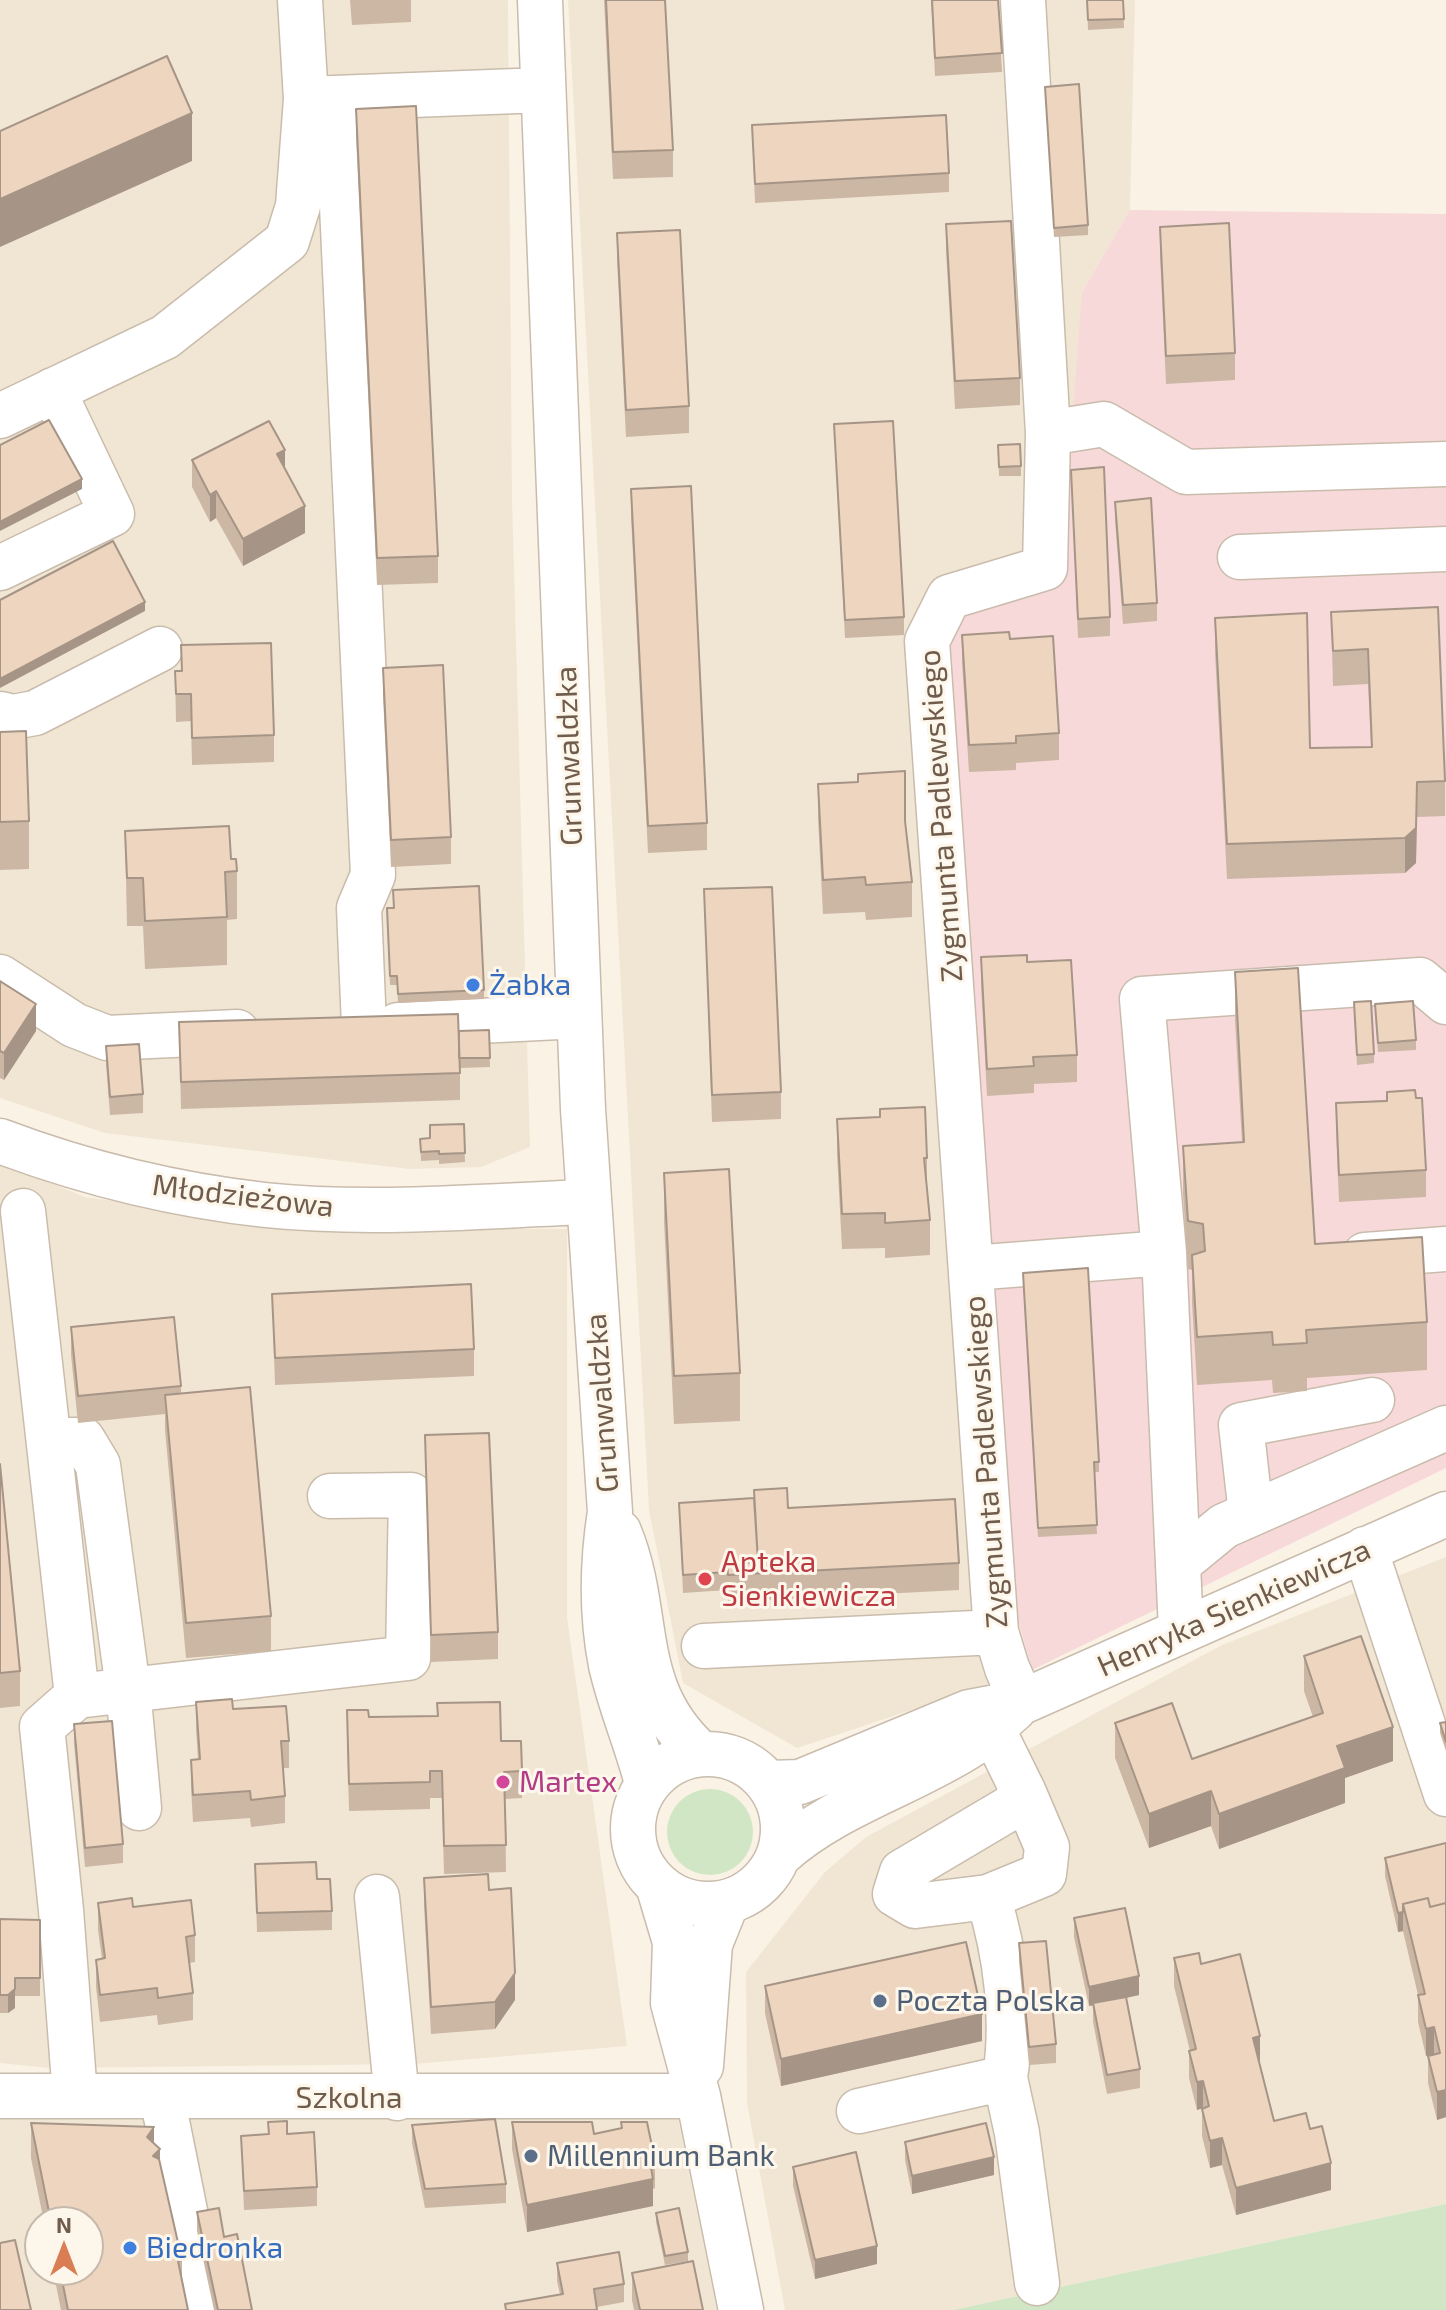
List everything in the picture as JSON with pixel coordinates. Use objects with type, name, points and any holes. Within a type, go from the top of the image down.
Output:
[{"type":"street","points":[[300,0],[321,99],[373,875],[359,908],[364,1026]]},
{"type":"street","name":"Grunwaldzka","points":[[540,0],[587,1202],[610,1512],[604,1551],[604,1621],[612,1668],[647,1783]]},
{"type":"street","name":"Zygmunta Padlewskiego","points":[[988,1897],[1044,1874],[1047,1847],[1024,1793],[999,1713],[1007,1668],[996,1632],[927,641],[949,597],[1045,568],[1048,433],[1023,0]]},
{"type":"street","points":[[321,99],[543,90]]},
{"type":"street","points":[[0,416],[165,337],[287,241],[298,206],[321,99]]},
{"type":"street","points":[[0,568],[112,514],[53,390]]},
{"type":"street","points":[[1048,433],[1104,424],[1186,472],[1446,464]]},
{"type":"street","points":[[1240,557],[1446,549]]},
{"type":"street","points":[[0,714],[13,717],[35,713],[160,649]]},
{"type":"street","points":[[0,977],[74,1025],[107,1038],[271,1031]]},
{"type":"street","points":[[1181,1631],[1164,1253],[1142,999],[1420,980],[1446,1002]]},
{"type":"street","points":[[317,1029],[579,1016]]},
{"type":"street","name":"Młodzieżowa","points":[[0,1141],[44,1158],[144,1186],[265,1205],[327,1209],[587,1202]]},
{"type":"street","points":[[44,1158],[12,1218],[49,1440],[77,1696]]},
{"type":"street","points":[[1344,1257],[1446,1249]]},
{"type":"street","points":[[972,1268],[1164,1253]]},
{"type":"street","points":[[1251,1514],[1241,1425],[1372,1400]]},
{"type":"street","points":[[1179,1563],[1224,1526],[1446,1428]]},
{"type":"street","points":[[49,1440],[83,1440],[98,1465],[128,1689],[139,1808]]},
{"type":"street","points":[[75,2096],[61,1910],[42,1727],[77,1696],[408,1658],[411,1495],[330,1496]]},
{"type":"street","name":"Grunwaldzka","points":[[610,1512],[630,1559],[648,1671],[658,1700],[681,1736],[700,1753]]},
{"type":"street","name":"Henryka Sienkiewicza","points":[[779,1855],[804,1833],[972,1745],[999,1713],[1446,1514]]},
{"type":"street","points":[[1365,1549],[1446,1794]]},
{"type":"street","points":[[704,1646],[996,1632]]},
{"type":"street","name":"Henryka Sienkiewicza","points":[[769,1783],[800,1782],[969,1712],[999,1713]]},
{"type":"street","points":[[700,1753],[726,1755],[750,1765],[769,1783],[783,1818],[779,1855],[767,1876],[749,1892],[727,1902],[691,1902],[658,1885],[644,1869],[635,1848],[632,1825],[637,1803],[647,1783],[671,1763],[700,1753]]},
{"type":"street","points":[[1024,1793],[1010,1808],[902,1872],[895,1894],[915,1906],[988,1897],[999,1932],[1011,2038],[1005,2078],[1017,2133],[1037,2283]]},
{"type":"street","points":[[658,1885],[675,1942],[673,2003],[698,2096],[741,2310]]},
{"type":"street","points":[[377,1897],[397,2098]]},
{"type":"street","points":[[698,2096],[710,1944],[727,1902]]},
{"type":"street","points":[[859,2111],[1005,2078]]},
{"type":"street","name":"Szkolna","points":[[0,2096],[698,2096]]},
{"type":"street","points":[[162,2097],[205,2310]]},
{"type":"shaded area","points":[[0,0],[508,0],[512,498],[530,1147],[481,1167],[409,1169],[105,1133],[0,1098]]},
{"type":"shaded area","points":[[568,0],[1135,0],[1130,210],[1082,292],[1077,397],[1070,436],[994,1268],[1017,1616],[1032,1670],[797,1748],[683,1683],[649,1510]]},
{"type":"shaded area","points":[[1130,210],[1446,214],[1446,1468],[1032,1670],[1017,1616],[994,1268],[940,645],[963,613],[1061,571],[1082,292]]},
{"type":"shaded area","points":[[0,1162],[85,1197],[300,1227],[567,1229],[567,1617],[627,2046],[414,2064],[49,2068],[0,2063]]},
{"type":"shaded area","points":[[1446,1557],[1446,2204],[953,2310],[785,2310],[747,2103],[746,1972],[825,1872],[866,1837],[1222,1645]]},
{"type":"shaded area","points":[[0,2106],[151,2116],[190,2310],[0,2310]]},
{"type":"shaded area","points":[[178,2116],[678,2118],[717,2310],[215,2310]]},
{"type":"green space","points":[[710,1789],[727,1792],[741,1801],[750,1815],[753,1832],[750,1849],[741,1863],[727,1872],[710,1875],[693,1872],[679,1863],[670,1849],[667,1832],[670,1815],[679,1801],[693,1792]]},
{"type":"green space","points":[[1446,2204],[1446,2310],[953,2310]]},
{"type":"building","points":[[606,0],[665,0],[673,150],[613,152]]},
{"type":"building","points":[[932,0],[998,0],[1002,53],[935,58]]},
{"type":"building","points":[[1087,0],[1123,0],[1124,19],[1088,20]]},
{"type":"building","points":[[167,56],[192,113],[0,199],[0,131]]},
{"type":"building","points":[[1079,84],[1088,225],[1054,228],[1045,87]]},
{"type":"building","points":[[416,106],[438,556],[377,558],[356,109]]},
{"type":"building","points":[[946,115],[949,173],[755,184],[752,125]]},
{"type":"building","points":[[1011,221],[1020,378],[955,381],[946,224]]},
{"type":"building","points":[[1229,223],[1235,353],[1166,356],[1160,227]]},
{"type":"building","points":[[680,230],[689,406],[626,410],[617,233]]},
{"type":"building","points":[[49,420],[82,479],[0,522],[0,445]]},
{"type":"building","points":[[269,421],[285,450],[277,454],[305,506],[243,539],[216,491],[210,495],[192,460]]},
{"type":"building","points":[[893,421],[904,617],[845,620],[834,424]]},
{"type":"building","points":[[1020,444],[1021,466],[999,467],[998,445]]},
{"type":"building","points":[[1104,467],[1110,617],[1078,619],[1071,470]]},
{"type":"building","points":[[691,486],[707,823],[648,826],[631,489]]},
{"type":"building","points":[[1151,498],[1157,603],[1123,605],[1115,502]]},
{"type":"building","points":[[113,541],[145,602],[0,679],[0,600]]},
{"type":"building","points":[[1438,607],[1445,781],[1417,782],[1416,828],[1405,838],[1227,844],[1215,618],[1307,613],[1310,748],[1372,747],[1368,649],[1333,651],[1331,612]]},
{"type":"building","points":[[1009,632],[1010,639],[1053,636],[1059,733],[1016,736],[1016,743],[969,745],[962,635]]},
{"type":"building","points":[[271,643],[274,735],[192,738],[191,694],[176,694],[175,671],[182,671],[181,645]]},
{"type":"building","points":[[443,665],[451,837],[391,840],[383,668]]},
{"type":"building","points":[[26,731],[29,821],[0,822],[0,732]]},
{"type":"building","points":[[905,771],[905,821],[912,882],[866,885],[865,877],[823,880],[818,784],[858,782],[858,774]]},
{"type":"building","points":[[229,826],[231,859],[236,859],[237,871],[225,872],[227,917],[145,921],[143,878],[127,878],[125,831]]},
{"type":"building","points":[[479,886],[484,990],[398,994],[397,976],[390,976],[387,908],[394,908],[393,890]]},
{"type":"building","points":[[772,887],[781,1092],[712,1095],[704,889]]},
{"type":"building","points":[[1027,955],[1027,962],[1071,960],[1077,1055],[1033,1057],[1034,1066],[987,1069],[981,957]]},
{"type":"building","points":[[1298,968],[1315,1244],[1422,1237],[1427,1322],[1306,1330],[1307,1343],[1273,1345],[1272,1332],[1197,1337],[1192,1255],[1205,1251],[1203,1224],[1188,1221],[1183,1146],[1244,1142],[1235,972]]},
{"type":"building","points":[[0,981],[36,1004],[4,1053],[0,1051]]},
{"type":"building","points":[[1371,1001],[1374,1054],[1357,1055],[1354,1002]]},
{"type":"building","points":[[1413,1001],[1416,1040],[1378,1043],[1375,1004]]},
{"type":"building","points":[[458,1014],[460,1073],[181,1082],[179,1022]]},
{"type":"building","points":[[489,1030],[490,1058],[459,1058],[459,1031]]},
{"type":"building","points":[[139,1044],[143,1094],[110,1097],[106,1046]]},
{"type":"building","points":[[1415,1090],[1416,1098],[1422,1098],[1426,1170],[1339,1175],[1336,1103],[1387,1101],[1387,1092]]},
{"type":"building","points":[[925,1107],[927,1158],[924,1158],[930,1220],[885,1223],[885,1213],[842,1214],[837,1119],[880,1117],[880,1109]]},
{"type":"building","points":[[464,1124],[465,1153],[421,1152],[420,1139],[430,1138],[430,1125]]},
{"type":"building","points":[[729,1169],[740,1373],[674,1376],[664,1173]]},
{"type":"building","points":[[1088,1268],[1099,1462],[1094,1462],[1097,1525],[1038,1528],[1023,1273]]},
{"type":"building","points":[[471,1284],[474,1349],[275,1358],[272,1294]]},
{"type":"building","points":[[174,1317],[181,1386],[78,1396],[71,1327]]},
{"type":"building","points":[[250,1387],[271,1616],[186,1623],[165,1395]]},
{"type":"building","points":[[489,1433],[498,1632],[431,1635],[425,1435]]},
{"type":"building","points":[[0,1464],[20,1671],[0,1673]]},
{"type":"building","points":[[787,1488],[788,1508],[955,1499],[959,1563],[728,1575],[727,1564],[758,1562],[754,1490]]},
{"type":"building","points":[[754,1498],[758,1562],[727,1564],[727,1572],[683,1575],[679,1503]]},
{"type":"building","points":[[1361,1636],[1393,1727],[1337,1746],[1345,1768],[1219,1814],[1211,1791],[1149,1814],[1115,1723],[1172,1703],[1192,1759],[1323,1713],[1304,1656]]},
{"type":"building","points":[[232,1699],[233,1709],[286,1706],[289,1741],[281,1741],[285,1796],[251,1800],[250,1791],[193,1795],[191,1760],[200,1759],[196,1702]]},
{"type":"building","points":[[500,1702],[501,1741],[521,1741],[522,1771],[504,1772],[506,1845],[444,1846],[442,1771],[430,1771],[430,1782],[349,1784],[347,1710],[368,1710],[369,1717],[438,1716],[437,1703]]},
{"type":"building","points":[[112,1721],[123,1844],[85,1848],[74,1724]]},
{"type":"building","points":[[1446,1722],[1446,1742],[1440,1723]]},
{"type":"building","points":[[1446,1843],[1446,1903],[1430,1907],[1428,1898],[1403,1904],[1403,1912],[1398,1913],[1385,1858]]},
{"type":"building","points":[[316,1862],[317,1879],[330,1879],[332,1911],[257,1913],[255,1864]]},
{"type":"building","points":[[488,1874],[489,1890],[511,1888],[515,1973],[495,2002],[431,2007],[424,1878]]},
{"type":"building","points":[[132,1898],[133,1907],[191,1900],[195,1935],[186,1937],[193,1993],[158,1998],[157,1988],[100,1995],[96,1960],[105,1958],[98,1903]]},
{"type":"building","points":[[1428,1898],[1430,1907],[1446,1903],[1446,2090],[1437,2092],[1428,2056],[1440,2053],[1434,2027],[1426,2029],[1418,1995],[1425,1994],[1403,1904]]},
{"type":"building","points":[[1125,1908],[1139,1976],[1089,1987],[1074,1918]]},
{"type":"building","points":[[0,1919],[40,1920],[40,1978],[15,1978],[15,1989],[8,1995],[0,1995]]},
{"type":"building","points":[[1046,1941],[1056,2044],[1029,2047],[1019,1943]]},
{"type":"building","points":[[966,1942],[982,2014],[781,2059],[765,1986]]},
{"type":"building","points":[[1199,1953],[1201,1964],[1240,1954],[1260,2036],[1253,2038],[1274,2121],[1306,2113],[1310,2129],[1322,2126],[1331,2163],[1236,2188],[1222,2138],[1210,2141],[1202,2109],[1209,2106],[1203,2081],[1197,2082],[1189,2051],[1196,2049],[1174,1958]]},
{"type":"building","points":[[1126,1997],[1140,2069],[1107,2075],[1093,2003]]},
{"type":"building","points":[[495,2119],[506,2184],[425,2189],[412,2125]]},
{"type":"building","points":[[287,2121],[287,2134],[314,2132],[317,2187],[244,2191],[241,2136],[269,2134],[268,2122]]},
{"type":"building","points":[[512,2122],[592,2122],[594,2134],[622,2128],[621,2122],[647,2122],[655,2161],[650,2162],[653,2179],[527,2205]]},
{"type":"building","name":"Biedronka","points":[[31,2123],[154,2127],[147,2137],[160,2149],[153,2156],[159,2159],[182,2260],[178,2261],[188,2310],[68,2310],[63,2286],[104,2286],[104,2206],[48,2206]]},
{"type":"building","points":[[986,2123],[994,2157],[912,2176],[905,2142]]},
{"type":"building","points":[[856,2152],[877,2246],[815,2260],[793,2167]]},
{"type":"building","points":[[219,2208],[224,2237],[237,2234],[252,2310],[218,2310],[197,2212]]},
{"type":"building","points":[[679,2208],[688,2252],[665,2256],[656,2213]]},
{"type":"building","points":[[15,2240],[31,2310],[0,2310],[0,2243]]},
{"type":"building","points":[[619,2252],[624,2284],[594,2289],[597,2310],[506,2310],[505,2304],[563,2294],[557,2263]]},
{"type":"building","points":[[693,2261],[703,2310],[640,2310],[632,2273]]},
{"type":"place","name":"Żabka","points":[[473,985]]},
{"type":"place","name":"Apteka Sienkiewicza","points":[[705,1579]]},
{"type":"place","name":"Martex","points":[[503,1782]]},
{"type":"place","name":"Poczta Polska","points":[[880,2001]]},
{"type":"place","name":"Millennium Bank","points":[[531,2156]]},
{"type":"place","name":"Biedronka","points":[[130,2248]]}]
